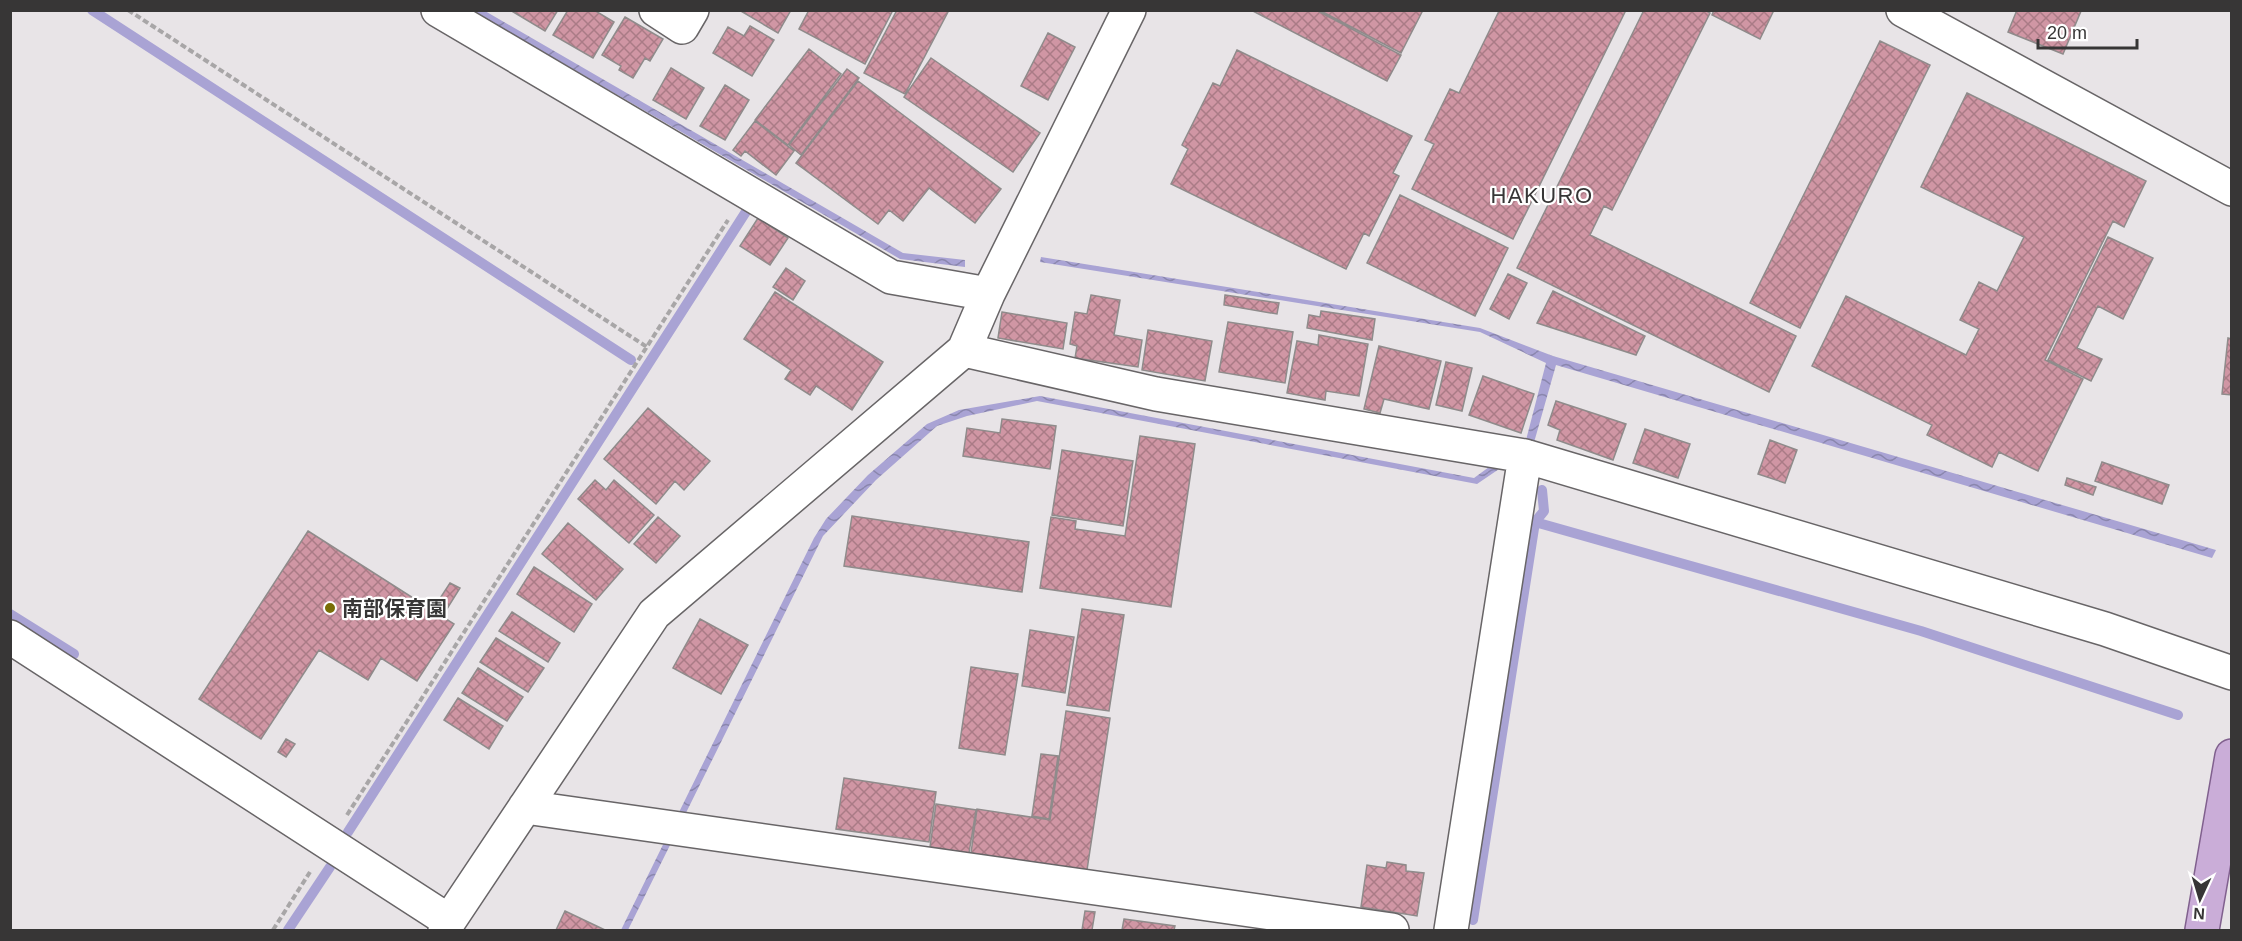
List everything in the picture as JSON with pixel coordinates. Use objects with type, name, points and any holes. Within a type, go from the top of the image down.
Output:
[{"type":"main road","points":[[2202,930],[2232,756]]},
{"type":"street","points":[[438,10],[891,277],[988,294]]},
{"type":"street","points":[[656,10],[682,27],[692,10]]},
{"type":"street","points":[[10,637],[329,843],[447,926],[654,614],[964,350],[988,294],[1129,10]]},
{"type":"street","points":[[1904,10],[2232,189]]},
{"type":"street","points":[[964,350],[1156,394],[1514,454],[2105,629],[2232,673]]},
{"type":"street","points":[[1451,930],[1514,454]]},
{"type":"street","points":[[525,807],[1392,930]]},
{"type":"path","points":[[128,10],[647,347]]},
{"type":"path","points":[[273,930],[746,192]]},
{"type":"water","points":[[473,11],[485,11],[903,253],[965,260],[965,267],[900,259]]},
{"type":"water","points":[[1041,257],[1480,328],[1553,356],[2216,550],[2212,558],[1556,365],[1533,446],[1477,484],[1037,401],[967,416],[937,426],[876,480],[823,536],[628,930],[621,930],[814,538],[826,519],[868,475],[927,424],[959,410],[1040,396],[1474,478],[1526,440],[1546,363],[1480,332],[1040,262]]},
{"type":"building","points":[[510,10],[558,10],[545,31]]},
{"type":"building","points":[[568,10],[594,10],[614,22],[593,58],[553,35]]},
{"type":"building","points":[[739,10],[791,10],[778,33]]},
{"type":"building","points":[[809,10],[893,10],[865,64],[799,29]]},
{"type":"building","points":[[897,10],[949,10],[905,94],[864,73]]},
{"type":"building","points":[[1251,10],[1316,10],[1401,55],[1387,81]]},
{"type":"building","points":[[1319,10],[1423,10],[1401,53]]},
{"type":"building","points":[[1498,10],[1626,10],[1513,239],[1412,189],[1434,144],[1425,140],[1450,89],[1459,93]]},
{"type":"building","points":[[1644,10],[1705,10],[1710,13],[1612,210],[1604,206],[1590,235],[1796,336],[1769,392],[1517,268]]},
{"type":"building","points":[[1714,10],[1774,10],[1760,39],[1712,15]]},
{"type":"building","points":[[2017,10],[2081,11],[2063,54],[2008,32]]},
{"type":"building","points":[[625,17],[663,39],[650,61],[645,58],[633,78],[619,70],[621,66],[602,55]]},
{"type":"building","points":[[750,26],[774,40],[752,76],[713,53],[728,27],[744,36]]},
{"type":"building","points":[[1048,33],[1075,47],[1048,100],[1021,86]]},
{"type":"building","points":[[1880,41],[1930,65],[1800,328],[1750,303]]},
{"type":"building","points":[[809,49],[841,74],[788,145],[755,120]]},
{"type":"building","points":[[1237,50],[1412,136],[1393,173],[1399,176],[1369,236],[1364,233],[1346,269],[1171,184],[1188,149],[1182,145],[1213,83],[1220,86]]},
{"type":"building","points":[[931,58],[1040,133],[1013,172],[904,97]]},
{"type":"building","points":[[671,68],[704,88],[686,119],[653,100]]},
{"type":"building","points":[[847,69],[859,78],[801,155],[789,145]]},
{"type":"building","points":[[858,81],[1001,189],[975,223],[929,188],[903,221],[889,210],[878,224],[796,163]]},
{"type":"building","points":[[725,85],[749,100],[725,140],[700,126]]},
{"type":"building","points":[[1967,93],[2146,181],[2124,227],[2113,221],[2045,360],[2083,379],[2038,471],[1999,452],[1992,467],[1927,435],[1932,425],[1812,366],[1846,296],[1966,355],[1979,329],[1960,320],[1979,282],[1997,291],[2024,237],[1921,187]]},
{"type":"building","points":[[755,121],[794,151],[776,175],[745,151],[741,156],[733,150]]},
{"type":"building","points":[[1400,195],[1508,248],[1475,316],[1367,263]]},
{"type":"building","points":[[758,218],[788,238],[770,265],[740,246]]},
{"type":"building","points":[[2108,237],[2153,258],[2123,319],[2098,306],[2077,348],[2102,359],[2091,381],[2048,360]]},
{"type":"building","points":[[786,268],[805,281],[793,300],[773,287]]},
{"type":"building","points":[[1508,274],[1527,283],[1509,319],[1490,309]]},
{"type":"building","points":[[1553,291],[1645,336],[1636,355],[1537,323]]},
{"type":"building","points":[[775,292],[883,362],[852,410],[816,386],[810,395],[785,379],[791,370],[744,339]]},
{"type":"building","points":[[1091,295],[1120,300],[1114,335],[1142,340],[1138,367],[1075,358],[1077,346],[1070,344],[1075,312],[1087,314]]},
{"type":"building","points":[[1225,295],[1279,303],[1277,314],[1224,305]]},
{"type":"building","points":[[1321,311],[1375,319],[1372,340],[1307,328],[1309,315],[1320,317]]},
{"type":"building","points":[[1002,312],[1067,323],[1063,349],[998,338]]},
{"type":"building","points":[[1228,322],[1293,332],[1285,383],[1219,372]]},
{"type":"building","points":[[1148,330],[1212,341],[1205,381],[1142,370]]},
{"type":"building","points":[[1319,335],[1368,344],[1359,396],[1326,391],[1325,400],[1287,393],[1297,341],[1318,345]]},
{"type":"building","points":[[2228,338],[2232,339],[2232,395],[2222,394]]},
{"type":"building","points":[[1379,346],[1441,361],[1429,409],[1384,399],[1380,413],[1364,409]]},
{"type":"building","points":[[1446,362],[1472,368],[1462,411],[1436,405]]},
{"type":"building","points":[[1483,376],[1534,394],[1521,433],[1469,415]]},
{"type":"building","points":[[1556,401],[1626,424],[1613,460],[1557,440],[1560,430],[1548,425]]},
{"type":"building","points":[[648,408],[710,461],[684,490],[675,481],[656,504],[604,459]]},
{"type":"building","points":[[1002,419],[1056,426],[1050,469],[963,456],[967,428],[1000,433]]},
{"type":"building","points":[[1645,429],[1690,444],[1678,478],[1633,463]]},
{"type":"building","points":[[1140,436],[1195,444],[1171,607],[1040,588],[1051,517],[1076,521],[1075,529],[1125,536]]},
{"type":"building","points":[[1770,440],[1797,450],[1785,483],[1758,474]]},
{"type":"building","points":[[1062,450],[1133,461],[1123,526],[1052,515]]},
{"type":"building","points":[[2102,462],[2169,485],[2162,504],[2095,481]]},
{"type":"building","points":[[2067,478],[2096,487],[2093,495],[2065,485]]},
{"type":"building","points":[[595,480],[606,490],[614,480],[654,515],[629,543],[578,499]]},
{"type":"building","points":[[852,516],[1029,542],[1022,592],[844,566]]},
{"type":"building","points":[[658,517],[680,536],[656,563],[634,544]]},
{"type":"building","points":[[568,523],[623,569],[596,600],[542,554]]},
{"type":"building","points":[[308,531],[454,624],[417,681],[381,658],[368,680],[319,650],[261,739],[199,699]]},
{"type":"building","points":[[534,567],[592,604],[574,632],[517,594]]},
{"type":"building","points":[[450,583],[460,588],[445,612],[435,606]]},
{"type":"building","points":[[1082,609],[1124,615],[1109,711],[1067,705]]},
{"type":"building","points":[[512,612],[560,643],[548,662],[499,631]]},
{"type":"building","points":[[700,619],[748,645],[721,694],[673,668]]},
{"type":"building","points":[[1030,630],[1074,637],[1065,693],[1022,686]]},
{"type":"building","points":[[496,638],[544,668],[528,692],[480,662]]},
{"type":"building","points":[[971,667],[1018,674],[1005,755],[959,748]]},
{"type":"building","points":[[478,668],[523,697],[507,721],[462,693]]},
{"type":"building","points":[[458,698],[503,726],[489,749],[444,720]]},
{"type":"building","points":[[1066,711],[1110,718],[1087,870],[971,853],[977,809],[1050,820]]},
{"type":"building","points":[[286,739],[295,744],[286,757],[278,752]]},
{"type":"building","points":[[1041,754],[1058,756],[1049,819],[1032,816]]},
{"type":"building","points":[[844,778],[936,792],[929,842],[836,829]]},
{"type":"building","points":[[936,804],[976,810],[969,853],[930,847]]},
{"type":"building","points":[[1387,862],[1406,865],[1406,871],[1424,873],[1417,916],[1361,907],[1367,865],[1386,868]]},
{"type":"building","points":[[565,911],[605,930],[556,930]]},
{"type":"building","points":[[1085,911],[1095,912],[1092,930],[1082,930]]},
{"type":"building","points":[[1124,919],[1175,926],[1174,930],[1122,930]]},
{"type":"waterway","points":[[92,10],[631,360]]},
{"type":"waterway","points":[[348,832],[749,207]]},
{"type":"waterway","points":[[1473,920],[1535,522],[1544,511],[1542,490]]},
{"type":"waterway","points":[[1535,522],[1921,631],[2178,715]]},
{"type":"waterway","points":[[10,614],[74,654]]},
{"type":"waterway","points":[[288,930],[330,867]]},
{"type":"place","name":"南部保育園","points":[[330,608]]},
{"type":"district","name":"HAKURO","points":[[1542,195]]}]
